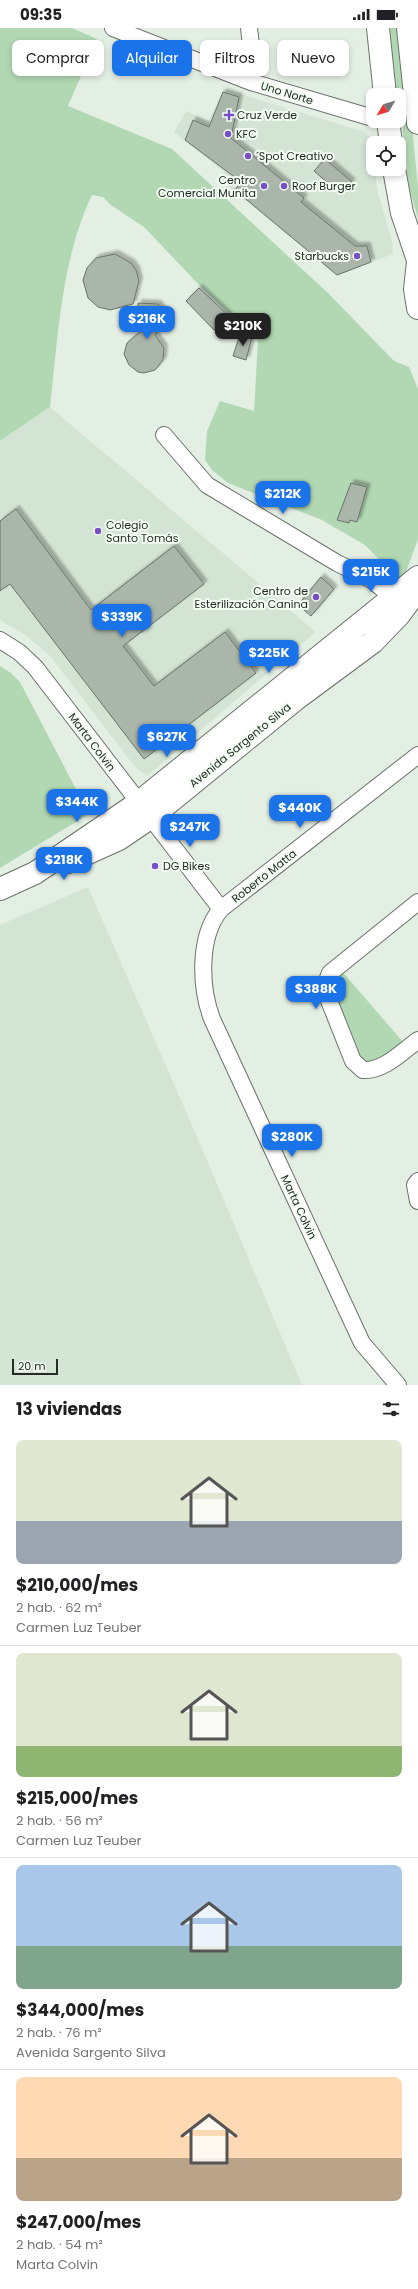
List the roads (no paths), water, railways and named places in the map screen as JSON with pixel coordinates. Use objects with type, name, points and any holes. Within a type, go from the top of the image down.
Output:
[{"type":"main road","points":[[378,28],[384,88]]},
{"type":"main road","points":[[408,28],[418,123]]},
{"type":"main road","points":[[395,176],[402,213],[418,261],[415,277],[418,301]]},
{"type":"main road","name":"Avenida Sargento Silva","points":[[0,889],[35,872],[60,864],[101,847],[144,811],[326,649],[418,577]]},
{"type":"main road","name":"Avenida Sargento Silva","points":[[144,811],[373,642],[395,621],[409,602],[418,581]]},
{"type":"street","name":"Uno Norte","points":[[113,28],[133,32],[251,82],[366,119]]},
{"type":"street","points":[[249,28],[252,63],[251,82]]},
{"type":"street","points":[[164,435],[207,485],[336,563],[372,580],[393,598]]},
{"type":"street","name":"Marta Colvin","points":[[0,640],[23,655],[35,667],[144,811],[221,909]]},
{"type":"street","name":"Roberto Matta","points":[[210,927],[221,909],[418,755]]},
{"type":"street","points":[[418,902],[330,973],[324,988],[353,1060],[362,1070],[381,1067],[418,1040]]},
{"type":"street","name":"Marta Colvin","points":[[210,927],[203,975],[206,1003],[212,1019],[362,1343],[398,1385]]},
{"type":"street","points":[[418,1180],[415,1185],[418,1201]]},
{"type":"place","name":"Cruz Verde","points":[[229,115]]},
{"type":"place","name":"KFC","points":[[228,134]]},
{"type":"place","name":"´Spot Creativo","points":[[248,156]]},
{"type":"place","name":"Centro Comercial Munita","points":[[264,186]]},
{"type":"place","name":"Roof Burger","points":[[284,186]]},
{"type":"place","name":"Starbucks","points":[[357,256]]},
{"type":"place","name":"Colegio Santo Tomás","points":[[98,531]]},
{"type":"place","name":"Centro de Esterilización Canina","points":[[316,597]]},
{"type":"place","name":"DG Bikes","points":[[155,866]]}]
